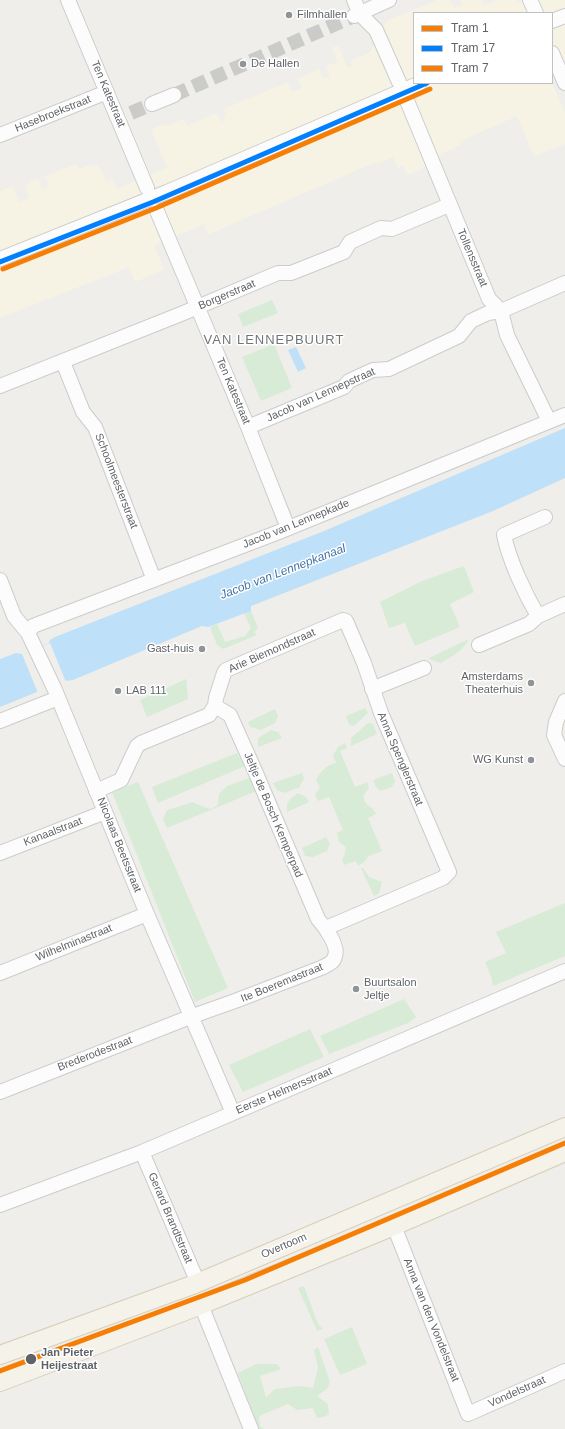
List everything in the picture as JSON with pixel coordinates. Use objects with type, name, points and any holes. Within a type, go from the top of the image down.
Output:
[{"type":"main road","name":"Overtoom","points":[[0,1355],[195,1284],[565,1127]]},
{"type":"main road","name":"Overtoom","points":[[0,1382],[201,1305],[394,1226],[565,1152]]},
{"type":"street","name":"Ten Katestraat","points":[[68,0],[107,92],[124,116],[147,188]]},
{"type":"street","name":"Tollensstraat","points":[[354,0],[357,15],[376,30],[401,86],[489,299],[500,311],[507,335],[549,422]]},
{"type":"street","points":[[357,15],[389,0]]},
{"type":"street","points":[[530,0],[536,12]]},
{"type":"street","points":[[553,21],[565,16]]},
{"type":"street","points":[[553,55],[565,83]]},
{"type":"street","points":[[0,259],[152,199],[401,86],[414,84]]},
{"type":"street","name":"Hasebroekstraat","points":[[0,135],[107,92]]},
{"type":"street","points":[[152,104],[174,96]]},
{"type":"street","name":"Borgerstraat","points":[[0,386],[278,273],[291,273],[344,252],[350,242],[381,228],[392,229],[449,205]]},
{"type":"street","name":"Ten Katestraat","points":[[157,211],[196,307],[248,427],[288,528]]},
{"type":"street","name":"Jacob van Lennepstraat","points":[[248,427],[344,387],[349,381],[373,370],[390,369],[459,336],[471,321],[488,313],[500,311],[565,283]]},
{"type":"street","name":"Schoolmeesterstraat","points":[[62,362],[84,412],[95,427],[154,580]]},
{"type":"street","name":"Jacob van Lennepkade","points":[[31,637],[33,626],[288,528],[565,415]]},
{"type":"street","points":[[538,616],[531,604],[506,548],[504,535],[545,517]]},
{"type":"street","name":"Nicolaas Beetsstraat","points":[[0,580],[14,616],[31,637],[57,694],[190,1017],[232,1113]]},
{"type":"street","points":[[479,645],[529,624],[538,616],[563,605]]},
{"type":"street","name":"Arie Biemondstraat","points":[[215,706],[216,698],[226,670],[342,620],[346,621],[353,637]]},
{"type":"street","name":"Anna Spenglerstraat","points":[[326,928],[444,878],[449,872],[381,713],[364,663],[353,637]]},
{"type":"street","points":[[372,688],[424,668]]},
{"type":"street","points":[[0,721],[57,694]]},
{"type":"street","points":[[565,701],[556,722],[554,735],[565,759]]},
{"type":"street","points":[[96,791],[121,780],[137,746],[141,743],[209,715],[215,706]]},
{"type":"street","name":"Jeltje de Bosch Kemperpad","points":[[215,706],[230,715],[318,919],[326,928]]},
{"type":"street","name":"Kanaalstraat","points":[[0,853],[105,812]]},
{"type":"street","name":"Wilhelminastraat","points":[[0,973],[147,914]]},
{"type":"street","name":"Ite Boeremastraat","points":[[190,1017],[235,1002],[331,963],[336,956],[335,947],[326,928]]},
{"type":"street","name":"Eerste Helmersstraat","points":[[0,1205],[142,1152],[565,971]]},
{"type":"street","name":"Brederodestraat","points":[[0,1092],[190,1017]]},
{"type":"street","name":"Gerard Brandtstraat","points":[[142,1152],[195,1276],[195,1284]]},
{"type":"street","name":"Anna van den Vondelstraat","points":[[394,1226],[468,1414]]},
{"type":"street","points":[[201,1305],[251,1429]]},
{"type":"street","name":"Vondelstraat","points":[[468,1414],[565,1371]]},
{"type":"shaded area","points":[[63,0],[77,0],[151,175],[167,168],[151,129],[164,124],[167,126],[183,119],[187,126],[217,113],[221,122],[225,120],[224,117],[227,116],[224,109],[288,83],[292,92],[302,88],[298,79],[319,69],[323,78],[330,76],[326,66],[338,62],[332,48],[338,45],[347,66],[352,66],[351,61],[370,52],[387,21],[437,0],[450,0],[454,8],[462,5],[460,0],[481,0],[484,5],[496,0],[517,0],[518,3],[524,0],[565,0],[565,66],[553,72],[553,12],[413,12],[413,84],[553,84],[565,113],[565,144],[534,156],[517,116],[460,141],[461,145],[445,152],[421,169],[407,175],[403,165],[398,168],[393,157],[377,164],[376,162],[209,234],[204,224],[176,236],[207,309],[163,241],[154,245],[164,270],[135,282],[129,267],[0,318],[0,191],[13,186],[19,202],[30,198],[25,186],[31,183],[30,181],[38,178],[42,189],[49,186],[45,176],[76,164],[79,169],[89,165],[90,167],[97,165],[103,173],[106,181],[112,178],[117,189],[138,180]]},
{"type":"green space","points":[[272,300],[278,313],[243,327],[238,314]]},
{"type":"green space","points":[[274,344],[292,388],[261,401],[242,357]]},
{"type":"green space","points":[[464,566],[474,592],[450,604],[460,627],[415,646],[405,623],[389,628],[380,602],[422,581]]},
{"type":"green space","points":[[251,611],[258,628],[254,632],[257,635],[223,649],[217,645],[210,627],[217,624],[225,642],[245,636],[251,628],[244,613]]},
{"type":"green space","points":[[469,639],[461,650],[441,663],[429,658]]},
{"type":"green space","points":[[186,679],[188,699],[147,717],[140,700]]},
{"type":"green space","points":[[365,708],[368,713],[354,726],[349,724],[346,716]]},
{"type":"green space","points":[[275,709],[278,715],[275,723],[261,730],[250,727],[248,722]]},
{"type":"green space","points":[[368,723],[373,724],[377,734],[351,746],[351,738]]},
{"type":"green space","points":[[271,730],[278,732],[282,738],[258,747],[258,738]]},
{"type":"green space","points":[[345,743],[347,748],[340,751],[355,787],[367,782],[369,788],[364,795],[364,801],[376,814],[368,818],[382,851],[369,856],[358,866],[356,861],[344,865],[342,859],[345,854],[346,847],[339,842],[337,833],[343,830],[329,797],[318,801],[315,795],[320,787],[316,780],[322,771],[336,763],[333,755],[338,747]]},
{"type":"green space","points":[[237,753],[245,766],[158,803],[152,787]]},
{"type":"green space","points":[[302,773],[304,779],[300,787],[285,793],[277,790],[273,783]]},
{"type":"green space","points":[[392,773],[395,781],[392,787],[381,791],[376,787],[373,780]]},
{"type":"green space","points":[[252,777],[259,790],[167,828],[163,819],[167,810],[193,802],[211,809],[218,805],[219,794],[227,786]]},
{"type":"green space","points":[[138,782],[228,988],[195,1002],[112,792]]},
{"type":"green space","points":[[298,793],[306,797],[309,802],[287,812],[287,805],[289,801]]},
{"type":"green space","points":[[326,837],[330,844],[327,851],[313,857],[305,856],[302,848]]},
{"type":"green space","points":[[361,868],[363,868],[369,877],[382,882],[379,893],[374,896]]},
{"type":"green space","points":[[565,903],[565,956],[493,986],[492,979],[485,962],[506,953],[496,932]]},
{"type":"green space","points":[[404,999],[416,1017],[408,1023],[329,1054],[320,1036]]},
{"type":"green space","points":[[310,1029],[324,1057],[243,1092],[229,1065]]},
{"type":"green space","points":[[304,1286],[318,1324],[323,1329],[317,1331],[298,1288]]},
{"type":"green space","points":[[352,1327],[367,1364],[340,1375],[324,1339]]},
{"type":"green space","points":[[318,1347],[330,1382],[327,1389],[317,1396],[328,1404],[329,1414],[324,1417],[317,1418],[313,1408],[297,1410],[288,1404],[259,1416],[260,1427],[265,1429],[259,1429],[238,1373],[256,1364],[277,1364],[281,1369],[260,1376],[266,1397],[275,1389],[299,1386],[313,1388],[318,1367],[314,1350]]},
{"type":"water","points":[[296,347],[306,368],[298,372],[288,350]]},
{"type":"water","name":"Jacob van Lennepkanaal","points":[[565,428],[565,478],[493,511],[251,606],[251,611],[208,627],[202,626],[73,680],[64,681],[0,707],[0,659],[16,653],[22,654],[49,643],[50,640],[55,637],[324,531]]},
{"type":"pier","points":[[50,643],[66,682],[38,693],[22,654]]},
{"type":"tunnel","points":[[174,95],[354,16]]},
{"type":"tunnel","points":[[131,113],[152,104]]},
{"type":"tram line","name":"17","points":[[0,262],[153,202],[425,84]]},
{"type":"tram line","name":"7","points":[[3,269],[156,208],[430,89]]},
{"type":"tram line","name":"1","points":[[0,1371],[245,1280],[565,1143]]},
{"type":"place","name":"Filmhallen","points":[[289,15]]},
{"type":"place","name":"De Hallen","points":[[243,64]]},
{"type":"place","name":"Gast-huis","points":[[202,649]]},
{"type":"place","name":"Amsterdams Theaterhuis","points":[[531,683]]},
{"type":"place","name":"LAB 111","points":[[118,691]]},
{"type":"place","name":"WG Kunst","points":[[531,760]]},
{"type":"place","name":"Buurtsalon Jeltje","points":[[356,989]]},
{"type":"place","name":"Jan Pieter Heijestraat","points":[[31,1359]]},
{"type":"district","name":"VAN LENNEPBUURT","points":[[274,340]]}]
